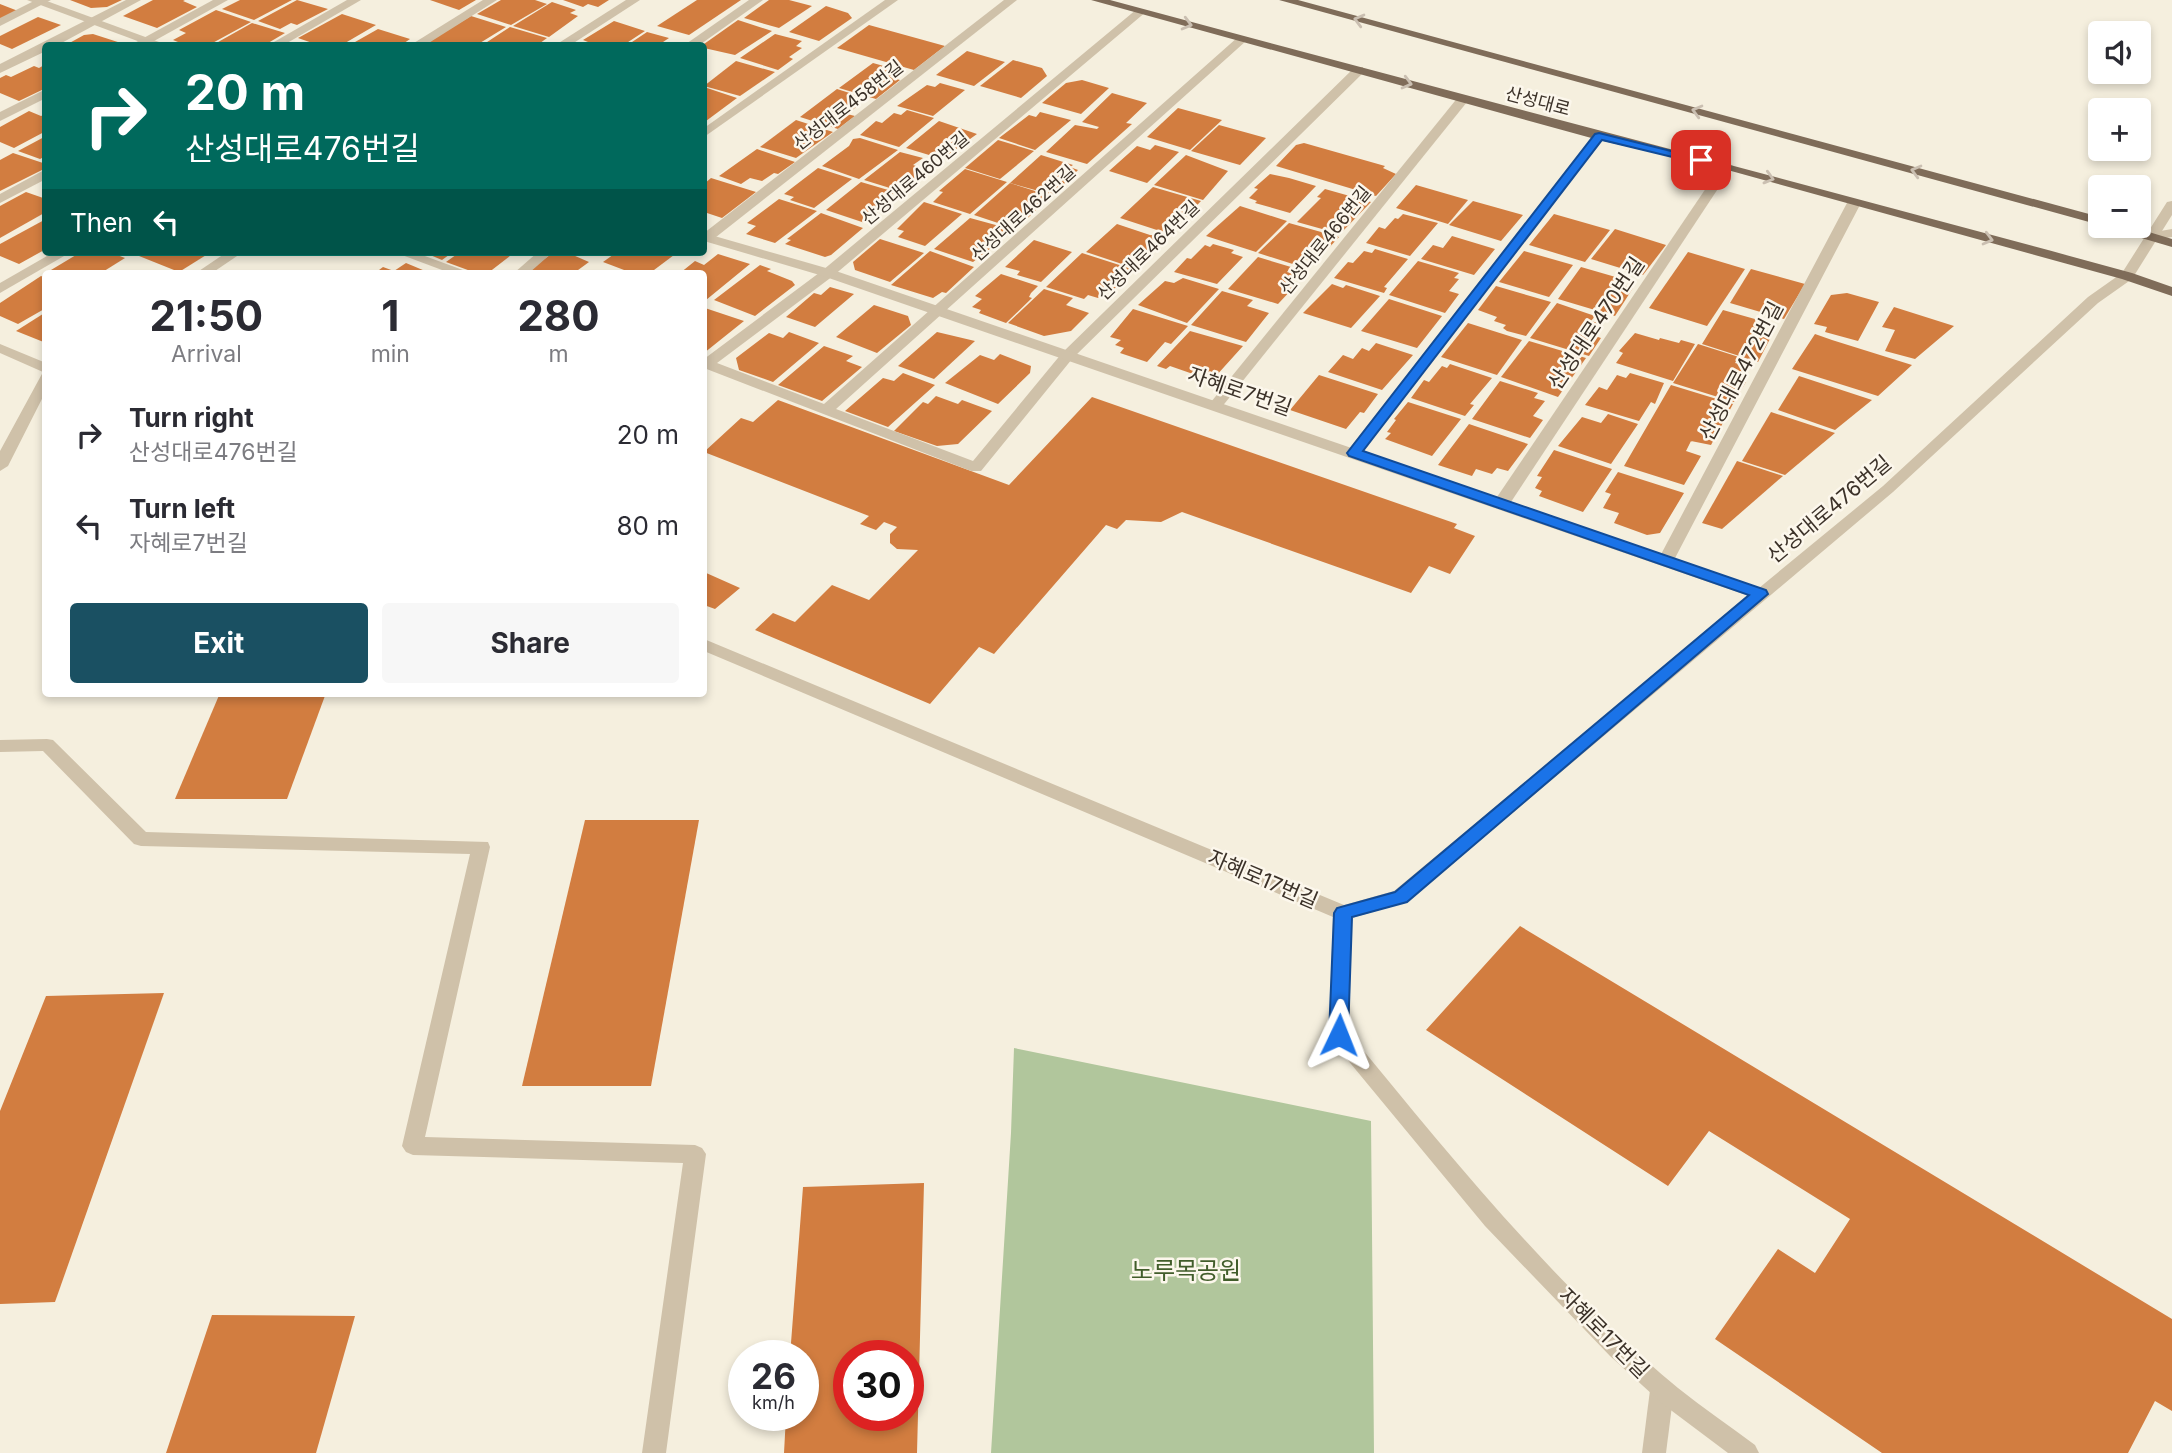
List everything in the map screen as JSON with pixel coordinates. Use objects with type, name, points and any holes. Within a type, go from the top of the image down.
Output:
[{"type":"main road","name":"산성대로","points":[[1097,0],[1599,136],[1727,166],[2127,276],[2172,292]]},
{"type":"main road","name":"산성대로","points":[[1285,0],[2088,218]]},
{"type":"main road","points":[[2151,235],[2172,243]]},
{"type":"street","points":[[54,42],[135,0]]},
{"type":"street","points":[[142,42],[222,0]]},
{"type":"street","points":[[280,42],[355,0]]},
{"type":"street","points":[[422,42],[491,0]]},
{"type":"street","points":[[566,42],[634,0]]},
{"type":"street","points":[[695,42],[757,0]]},
{"type":"street","points":[[707,131],[892,0]]},
{"type":"street","name":"산성대로458번길","points":[[707,236],[1011,0]]},
{"type":"street","points":[[0,23],[40,1],[154,42]]},
{"type":"street","name":"산성대로460번길","points":[[707,362],[828,274],[1141,11]]},
{"type":"street","name":"산성대로462번길","points":[[826,410],[1242,39]]},
{"type":"street","points":[[0,69],[42,48]]},
{"type":"street","name":"산성대로464번길","points":[[826,410],[976,468],[1067,356],[1359,70]]},
{"type":"street","points":[[0,117],[42,95]]},
{"type":"street","name":"산성대로466번길","points":[[1216,405],[1463,99]]},
{"type":"street","points":[[1354,453],[1599,136]]},
{"type":"street","name":"산성대로470번길","points":[[1501,504],[1727,166]]},
{"type":"street","points":[[0,199],[42,175]]},
{"type":"street","name":"산성대로472번길","points":[[1666,560],[1854,202]]},
{"type":"street","name":"산성대로476번길","points":[[1343,913],[1401,897],[1888,489],[2093,300],[2127,276],[2172,205]]},
{"type":"street","points":[[2154,236],[2172,233]]},
{"type":"street","name":"자혜로7번길","points":[[707,239],[828,274],[1760,594]]},
{"type":"street","points":[[0,289],[57,256]]},
{"type":"street","points":[[208,270],[230,256]]},
{"type":"street","points":[[413,256],[455,270]]},
{"type":"street","points":[[525,270],[541,256]]},
{"type":"street","points":[[0,348],[42,367]]},
{"type":"street","points":[[707,364],[826,410]]},
{"type":"street","points":[[0,466],[42,384]]},
{"type":"street","name":"자혜로17번길","points":[[707,646],[1343,913],[1339,1035],[1432,1150],[1564,1294],[1662,1390],[1747,1453]]},
{"type":"street","points":[[0,746],[47,746],[141,839],[481,847],[413,1146],[695,1154],[654,1453]]},
{"type":"street","name":"자혜로17번길","points":[[1654,1453],[1662,1390]]},
{"type":"green space","name":"노루목공원","points":[[1014,1048],[1371,1121],[1374,1453],[991,1453]]},
{"type":"building","points":[[70,0],[122,0],[107,7],[91,8]]},
{"type":"building","points":[[153,0],[185,0],[183,1],[197,7],[157,28],[123,16]]},
{"type":"building","points":[[240,0],[292,0],[254,20],[222,9]]},
{"type":"building","points":[[297,0],[328,9],[297,25],[291,23],[280,29],[258,21]]},
{"type":"building","points":[[430,0],[476,0],[459,10]]},
{"type":"building","points":[[501,0],[535,0],[547,4],[511,25],[477,14]]},
{"type":"building","points":[[563,0],[609,0],[598,7],[588,4],[583,7]]},
{"type":"building","points":[[697,0],[741,0],[689,35],[657,26]]},
{"type":"building","points":[[769,0],[789,0],[812,6],[779,28],[744,18]]},
{"type":"building","points":[[552,2],[576,10],[570,13],[578,16],[549,37],[513,26]]},
{"type":"building","points":[[0,4],[18,11],[0,19]]},
{"type":"building","points":[[826,6],[848,13],[852,18],[819,41],[789,32]]},
{"type":"building","points":[[216,10],[251,22],[214,42],[178,42],[173,40],[186,33],[179,30]]},
{"type":"building","points":[[342,14],[376,25],[347,42],[310,42],[298,38]]},
{"type":"building","points":[[471,16],[506,27],[482,42],[428,42]]},
{"type":"building","points":[[38,17],[61,25],[12,49],[0,44],[0,36]]},
{"type":"building","points":[[738,20],[772,31],[735,55],[707,49],[707,42]]},
{"type":"building","points":[[614,21],[645,31],[628,42],[583,40]]},
{"type":"building","points":[[252,23],[285,33],[270,42],[218,42]]},
{"type":"building","points":[[869,25],[945,46],[914,70],[837,48]]},
{"type":"building","points":[[510,27],[547,38],[542,42],[487,42]]},
{"type":"building","points":[[378,29],[410,39],[406,42],[355,42]]},
{"type":"building","points":[[647,32],[669,38],[663,42],[632,42]]},
{"type":"building","points":[[93,34],[118,42],[71,42],[84,35]]},
{"type":"building","points":[[775,34],[802,41],[796,46],[802,48],[789,57],[793,59],[778,70],[740,58]]},
{"type":"building","points":[[967,51],[1005,62],[974,86],[936,75]]},
{"type":"building","points":[[1013,60],[1042,68],[1047,76],[1021,98],[980,86]]},
{"type":"building","points":[[736,61],[775,72],[740,96],[707,87],[707,84]]},
{"type":"building","points":[[873,63],[898,70],[889,77],[900,80],[876,99],[839,88]]},
{"type":"building","points":[[34,66],[42,66],[42,90],[19,101],[0,93],[0,78],[6,75],[11,77]]},
{"type":"building","points":[[1082,80],[1109,88],[1081,114],[1042,103],[1066,83]]},
{"type":"building","points":[[940,83],[965,90],[933,116],[897,106],[927,85],[935,87]]},
{"type":"building","points":[[707,88],[737,98],[707,120]]},
{"type":"building","points":[[837,89],[859,96],[852,101],[860,104],[847,114],[855,116],[838,129],[800,117]]},
{"type":"building","points":[[1112,93],[1147,103],[1126,123],[1132,124],[1087,164],[1046,152],[1075,125],[1097,129],[1099,127],[1082,122]]},
{"type":"building","points":[[1178,108],[1222,120],[1190,150],[1147,137]]},
{"type":"building","points":[[907,110],[934,118],[899,147],[860,135],[876,121],[882,123],[894,113],[901,115]]},
{"type":"building","points":[[29,111],[42,116],[42,133],[14,148],[0,142],[0,127]]},
{"type":"building","points":[[1040,112],[1071,120],[1035,150],[999,138],[1029,115],[1036,117]]},
{"type":"building","points":[[796,120],[833,132],[796,158],[760,147]]},
{"type":"building","points":[[939,121],[977,134],[939,158],[906,148]]},
{"type":"building","points":[[1219,125],[1266,138],[1240,165],[1191,151]]},
{"type":"building","points":[[42,138],[42,158],[18,151]]},
{"type":"building","points":[[860,138],[898,150],[859,179],[822,166],[849,146],[853,139]]},
{"type":"building","points":[[998,140],[1034,151],[1000,179],[965,168]]},
{"type":"building","points":[[1304,143],[1385,166],[1383,168],[1396,174],[1376,196],[1276,166],[1296,145]]},
{"type":"building","points":[[1155,145],[1179,152],[1147,183],[1109,171],[1137,146],[1150,150]]},
{"type":"building","points":[[757,149],[795,162],[762,181],[750,178],[741,184],[719,176]]},
{"type":"building","points":[[900,152],[923,158],[913,165],[929,170],[906,193],[864,180]]},
{"type":"building","points":[[13,153],[42,163],[42,170],[0,191],[0,160]]},
{"type":"building","points":[[1041,155],[1073,165],[1070,167],[1078,170],[1053,195],[1010,183]]},
{"type":"building","points":[[1186,155],[1228,171],[1203,200],[1154,185]]},
{"type":"building","points":[[818,168],[852,179],[814,208],[790,200],[794,197],[784,194]]},
{"type":"building","points":[[965,169],[1007,182],[970,214],[933,202],[943,192],[939,191]]},
{"type":"building","points":[[1270,174],[1316,186],[1290,213],[1255,203],[1257,201],[1249,198],[1258,189],[1254,188]]},
{"type":"building","points":[[711,178],[756,192],[722,218],[707,213],[707,181]]},
{"type":"building","points":[[861,182],[895,192],[885,199],[891,201],[865,223],[826,210]]},
{"type":"building","points":[[1010,183],[1051,196],[1016,229],[974,215]]},
{"type":"building","points":[[1416,185],[1468,200],[1448,224],[1396,208]]},
{"type":"building","points":[[1153,187],[1201,201],[1186,217],[1180,215],[1163,232],[1120,218]]},
{"type":"building","points":[[1325,189],[1371,202],[1340,234],[1297,222],[1321,198],[1317,197]]},
{"type":"building","points":[[26,192],[42,198],[42,214],[0,238],[0,206]]},
{"type":"building","points":[[779,199],[817,211],[775,243],[746,234],[756,226],[747,223]]},
{"type":"building","points":[[1473,201],[1523,215],[1501,241],[1449,225]]},
{"type":"building","points":[[924,202],[962,214],[925,246],[898,237],[904,231],[897,229]]},
{"type":"building","points":[[1240,206],[1287,221],[1256,252],[1206,236]]},
{"type":"building","points":[[821,213],[863,228],[825,257],[785,244],[791,240],[787,239]]},
{"type":"building","points":[[1403,214],[1438,223],[1410,256],[1366,243],[1379,227],[1385,229]]},
{"type":"building","points":[[1554,214],[1610,230],[1585,262],[1529,245]]},
{"type":"building","points":[[970,218],[1014,230],[973,262],[934,249]]},
{"type":"building","points":[[42,221],[42,251],[19,264],[0,256],[0,244]]},
{"type":"building","points":[[1289,223],[1339,237],[1324,253],[1320,251],[1311,261],[1306,259],[1299,266],[1258,253]]},
{"type":"building","points":[[1117,224],[1150,235],[1162,236],[1131,267],[1086,252]]},
{"type":"building","points":[[1615,229],[1666,245],[1643,275],[1591,259]]},
{"type":"building","points":[[1452,236],[1495,249],[1474,275],[1421,259],[1433,245],[1443,248]]},
{"type":"building","points":[[880,239],[924,253],[890,282],[855,270],[853,262]]},
{"type":"building","points":[[1034,240],[1072,252],[1041,282],[1017,275],[1020,271],[1005,267]]},
{"type":"building","points":[[1213,244],[1234,250],[1231,253],[1243,257],[1217,284],[1174,272],[1205,245],[1210,247]]},
{"type":"building","points":[[1375,249],[1408,259],[1384,287],[1387,288],[1384,293],[1334,278],[1348,262],[1353,263],[1364,251],[1372,253]]},
{"type":"building","points":[[930,251],[974,267],[946,293],[942,292],[933,298],[891,285]]},
{"type":"building","points":[[1524,251],[1573,265],[1549,297],[1499,282]]},
{"type":"building","points":[[1688,252],[1745,269],[1707,326],[1649,308]]},
{"type":"building","points":[[1082,253],[1135,270],[1114,289],[1110,287],[1098,298],[1088,295],[1084,299],[1046,287]]},
{"type":"building","points":[[718,254],[750,264],[707,299],[707,270],[684,270],[695,261],[704,265]]},
{"type":"building","points":[[74,256],[125,258],[106,270],[51,270]]},
{"type":"building","points":[[139,256],[205,256],[182,270],[174,270]]},
{"type":"building","points":[[454,256],[510,256],[492,270],[468,270],[446,262]]},
{"type":"building","points":[[548,256],[575,256],[589,262],[578,270],[529,270]]},
{"type":"building","points":[[611,256],[673,256],[654,270],[624,270],[603,262]]},
{"type":"building","points":[[1258,257],[1291,267],[1287,272],[1299,276],[1288,287],[1293,288],[1278,304],[1228,289]]},
{"type":"building","points":[[1418,261],[1459,273],[1454,278],[1459,279],[1449,291],[1459,294],[1445,313],[1389,295]]},
{"type":"building","points":[[406,263],[423,270],[396,270]]},
{"type":"building","points":[[760,265],[795,285],[755,316],[714,300]]},
{"type":"building","points":[[1581,267],[1619,278],[1615,283],[1633,288],[1615,316],[1558,299]]},
{"type":"building","points":[[1751,269],[1805,284],[1784,319],[1730,303]]},
{"type":"building","points":[[1001,274],[1038,286],[1029,297],[1032,298],[1006,323],[979,313],[981,310],[972,307],[982,299],[975,296]]},
{"type":"building","points":[[42,276],[42,310],[18,324],[0,316],[0,303]]},
{"type":"building","points":[[1183,278],[1219,289],[1187,323],[1138,305],[1165,281],[1174,283]]},
{"type":"building","points":[[1332,284],[1343,288],[1346,285],[1380,296],[1351,328],[1303,313]]},
{"type":"building","points":[[1496,286],[1551,302],[1526,336],[1507,331],[1503,328],[1506,325],[1494,321],[1497,317],[1478,310]]},
{"type":"building","points":[[830,287],[854,294],[815,327],[786,317],[814,293],[821,295]]},
{"type":"building","points":[[1044,289],[1073,298],[1066,305],[1089,313],[1071,331],[1044,336],[1008,323]]},
{"type":"building","points":[[1222,291],[1253,300],[1247,306],[1269,313],[1246,342],[1191,325]]},
{"type":"building","points":[[1847,293],[1879,302],[1858,341],[1825,332],[1827,327],[1814,324],[1831,295]]},
{"type":"building","points":[[1389,299],[1442,316],[1417,348],[1361,331]]},
{"type":"building","points":[[1557,303],[1595,316],[1591,321],[1601,324],[1592,335],[1601,338],[1589,356],[1530,338]]},
{"type":"building","points":[[874,305],[908,316],[911,325],[877,353],[836,337]]},
{"type":"building","points":[[1894,307],[1954,326],[1915,359],[1885,351],[1895,330],[1882,327]]},
{"type":"building","points":[[707,309],[744,321],[707,351]]},
{"type":"building","points":[[1133,309],[1188,326],[1171,344],[1165,342],[1147,362],[1120,353],[1124,348],[1115,345],[1121,340],[1110,337]]},
{"type":"building","points":[[1723,310],[1769,323],[1765,331],[1773,333],[1758,362],[1702,344]]},
{"type":"building","points":[[42,315],[42,341],[16,331]]},
{"type":"building","points":[[1468,323],[1522,340],[1497,375],[1441,357]]},
{"type":"building","points":[[1190,331],[1243,346],[1215,377],[1196,371],[1193,374],[1170,366],[1166,369],[1157,366]]},
{"type":"building","points":[[789,332],[819,343],[773,382],[739,370],[736,358],[769,333],[783,338]]},
{"type":"building","points":[[937,332],[975,341],[934,379],[898,366]]},
{"type":"building","points":[[1635,333],[1659,340],[1660,338],[1679,343],[1681,340],[1695,344],[1673,381],[1616,363],[1623,353],[1619,351]]},
{"type":"building","points":[[1815,334],[1912,365],[1878,396],[1792,369]]},
{"type":"building","points":[[1529,341],[1586,358],[1558,397],[1501,377]]},
{"type":"building","points":[[1376,343],[1413,355],[1382,390],[1328,372],[1343,355],[1353,359],[1362,348],[1369,351]]},
{"type":"building","points":[[1698,344],[1739,357],[1735,363],[1747,366],[1739,379],[1746,382],[1734,402],[1673,383]]},
{"type":"building","points":[[824,346],[853,356],[846,361],[862,367],[822,401],[778,385]]},
{"type":"building","points":[[1000,354],[1031,366],[1030,373],[998,404],[945,383],[980,355],[994,360]]},
{"type":"building","points":[[1450,364],[1492,378],[1470,404],[1474,405],[1465,416],[1411,398],[1424,380],[1429,382],[1442,366],[1447,368]]},
{"type":"building","points":[[903,373],[935,385],[888,427],[845,411],[883,378],[894,381]]},
{"type":"building","points":[[1630,373],[1664,383],[1655,404],[1651,402],[1639,421],[1585,405],[1599,387],[1607,390],[1617,375],[1626,378]]},
{"type":"building","points":[[1319,375],[1378,394],[1364,413],[1360,412],[1346,429],[1290,410]]},
{"type":"building","points":[[1799,376],[1872,400],[1835,430],[1778,410]]},
{"type":"building","points":[[1500,381],[1538,393],[1534,398],[1545,401],[1533,416],[1543,420],[1530,438],[1472,419]]},
{"type":"building","points":[[1671,385],[1733,404],[1711,445],[1691,441],[1686,451],[1701,456],[1684,485],[1624,466]]},
{"type":"building","points":[[936,396],[958,404],[962,400],[992,411],[958,444],[937,446],[894,431],[923,402],[928,404]]},
{"type":"building","points":[[1092,397],[1457,524],[1454,528],[1475,536],[1450,574],[1429,566],[1411,593],[1182,512],[1161,522],[1126,520],[1117,529],[1106,525],[994,654],[979,647],[930,704],[755,630],[773,613],[795,622],[832,585],[869,600],[918,550],[897,549],[890,543],[890,534],[897,527],[884,522],[876,530],[860,524],[869,516],[707,453],[707,449],[741,418],[753,422],[778,400],[1009,485]]},
{"type":"building","points":[[1408,402],[1461,419],[1432,456],[1385,439],[1391,433],[1387,432],[1396,420],[1394,419]]},
{"type":"building","points":[[1771,412],[1835,433],[1785,475],[1742,461]]},
{"type":"building","points":[[1608,414],[1638,424],[1611,464],[1558,446],[1582,417],[1601,423]]},
{"type":"building","points":[[1469,424],[1528,444],[1508,471],[1497,468],[1492,474],[1476,469],[1472,476],[1438,465]]},
{"type":"building","points":[[1554,450],[1612,469],[1583,512],[1539,496],[1542,491],[1535,488],[1542,477],[1537,476]]},
{"type":"building","points":[[1737,461],[1783,476],[1722,529],[1702,523]]},
{"type":"building","points":[[1618,472],[1684,493],[1660,533],[1647,535],[1614,523],[1619,513],[1603,508],[1611,494],[1605,492]]},
{"type":"building","points":[[707,573],[740,588],[715,609],[707,606]]},
{"type":"building","points":[[218,697],[325,697],[287,799],[175,799]]},
{"type":"building","points":[[585,820],[699,820],[651,1086],[522,1086]]},
{"type":"building","points":[[1520,926],[2172,1319],[2172,1411],[2155,1401],[2128,1453],[1882,1453],[1715,1339],[1778,1249],[1815,1273],[1850,1219],[1709,1131],[1668,1186],[1426,1030]]},
{"type":"building","points":[[164,993],[55,1302],[0,1304],[0,1111],[46,996]]},
{"type":"building","points":[[924,1183],[920,1340],[833,1340],[833,1431],[918,1431],[917,1453],[784,1453],[785,1431],[819,1431],[819,1340],[791,1340],[803,1187]]},
{"type":"building","points":[[212,1315],[355,1316],[316,1453],[166,1453]]},
{"type":"route","points":[[1339,1035],[1343,913],[1401,897],[1760,594],[1354,453],[1599,136],[1701,160]]}]
